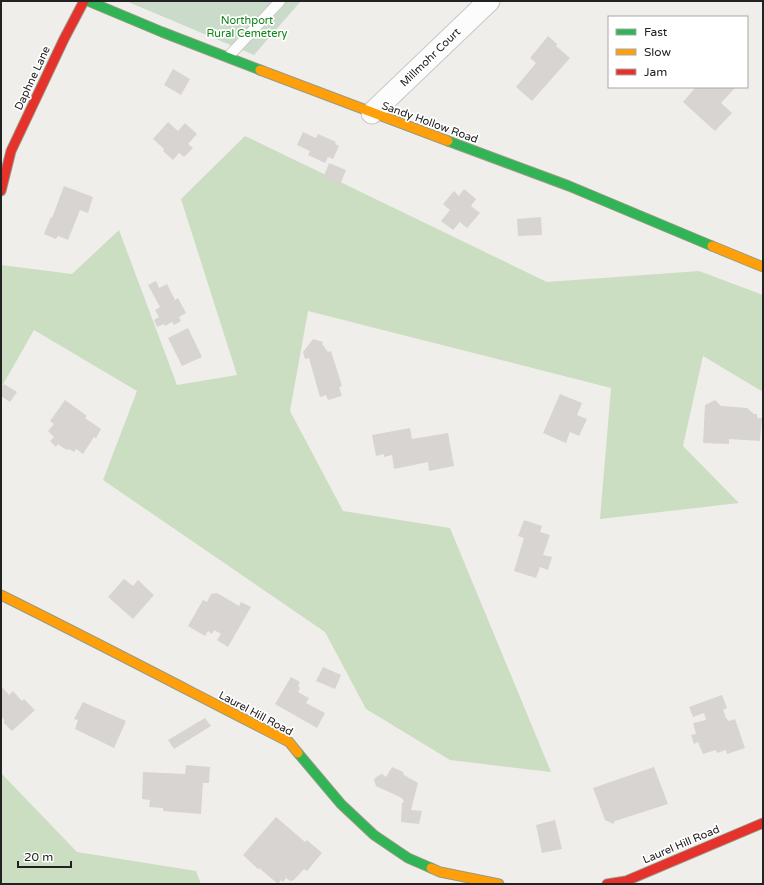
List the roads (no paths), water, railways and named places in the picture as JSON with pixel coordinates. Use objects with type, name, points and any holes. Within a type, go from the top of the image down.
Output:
[{"type":"street","name":"Daphne Lane","points":[[1,191],[11,151],[64,39],[84,1]]},
{"type":"street","name":"Sandy Hollow Road","points":[[88,1],[372,113],[569,186],[763,266]]},
{"type":"street","name":"Millmohr Court","points":[[372,113],[489,1]]},
{"type":"street","name":"Laurel Hill Road","points":[[1,595],[288,742],[341,804],[374,835],[408,858],[440,872],[499,884]]},
{"type":"street","name":"Laurel Hill Road","points":[[607,884],[626,881],[763,823]]},
{"type":"lane","points":[[228,57],[280,1]]},
{"type":"park label","name":"Northport Rural Cemetery","points":[[247,26]]}]
